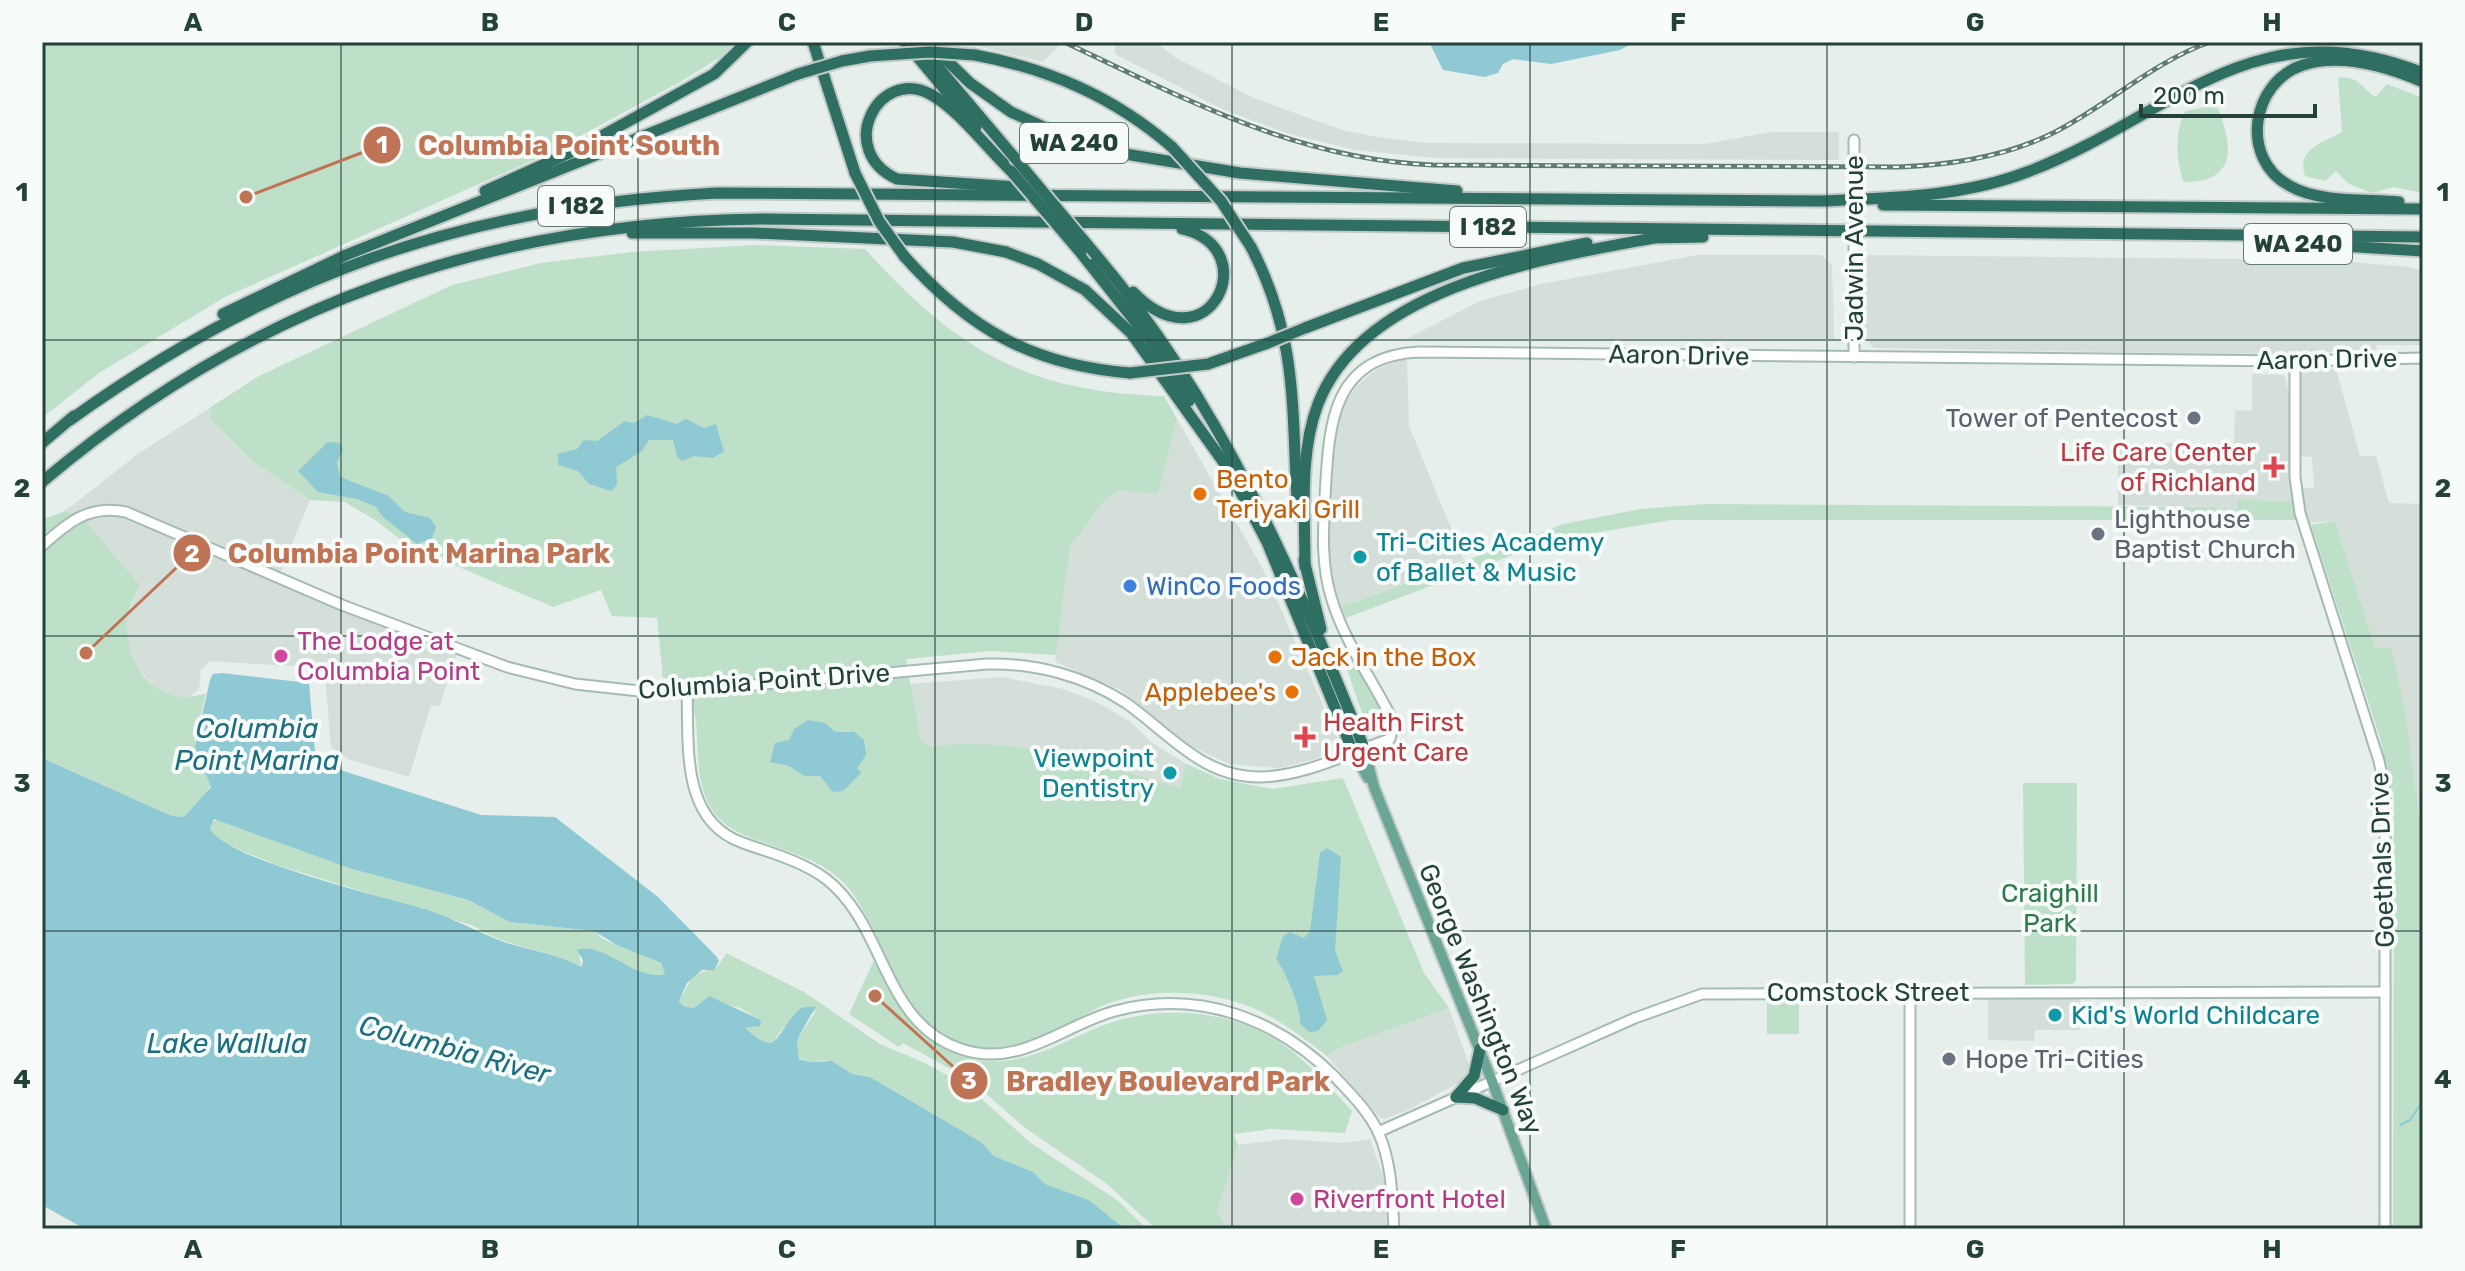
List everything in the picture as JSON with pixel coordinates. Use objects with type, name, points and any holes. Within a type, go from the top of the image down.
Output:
[{"type":"highway","points":[[404,231],[430,215],[590,142],[714,74],[747,42]]},
{"type":"highway","points":[[813,42],[855,173],[879,221],[904,256],[954,306],[1006,341],[1058,362],[1130,373],[1208,364],[1463,268],[1564,246],[1654,238],[1843,231]]},
{"type":"highway","name":"George Washington Way","points":[[905,42],[1149,339],[1232,474],[1267,542],[1358,750]]},
{"type":"highway","name":"George Washington Way","points":[[917,42],[1097,256],[1170,353],[1222,437],[1276,540],[1332,670],[1358,750]]},
{"type":"highway","name":"WA 240","points":[[928,42],[970,83],[1000,105],[1049,132],[1089,148],[1187,166],[1293,179],[1561,198]]},
{"type":"highway","points":[[70,420],[100,393],[222,314],[312,269],[404,231],[798,74],[870,56],[930,52],[975,55],[1027,66],[1081,87],[1127,112],[1172,147],[1211,188],[1251,247],[1278,311],[1292,373],[1298,505],[1305,567],[1332,670]]},
{"type":"highway","points":[[1823,201],[1943,193],[2024,173],[2068,154],[2203,79],[2262,58],[2303,53],[2342,54],[2391,62],[2423,73]]},
{"type":"highway","points":[[2423,82],[2363,64],[2329,61],[2305,64],[2273,84],[2260,105],[2257,128],[2260,150],[2269,168],[2295,189],[2323,196],[2423,207]]},
{"type":"highway","points":[[1011,171],[928,93],[899,91],[883,99],[868,119],[865,138],[869,153],[879,168],[897,179],[1131,196]]},
{"type":"highway","name":"I 182","points":[[42,443],[70,420],[176,348],[286,291],[369,257],[516,216],[635,198],[717,193],[2423,207]]},
{"type":"highway","name":"I 182","points":[[42,482],[147,400],[295,317],[427,267],[519,244],[620,227],[713,220],[2423,237]]},
{"type":"highway","points":[[1097,256],[1147,307],[1162,316],[1193,318],[1211,307],[1222,288],[1224,272],[1221,256],[1211,242],[1181,228],[1133,224]]},
{"type":"highway","points":[[519,244],[621,234],[704,232],[953,242],[1006,252],[1068,279],[1115,317],[1142,347],[1232,474]]},
{"type":"highway","name":"WA 240","points":[[2173,236],[2423,251]]},
{"type":"highway","points":[[1305,567],[1305,510],[1313,419],[1329,382],[1350,352],[1376,330],[1430,299],[1494,274],[1577,252],[1654,238]]},
{"type":"highway","points":[[1456,1097],[1474,1076],[1480,1049]]},
{"type":"highway","points":[[1456,1097],[1482,1100],[1503,1110]]},
{"type":"main road","name":"George Washington Way","points":[[1358,750],[1480,1049],[1546,1229]]},
{"type":"street","name":"Jadwin Avenue","points":[[1854,140],[1854,357]]},
{"type":"street","name":"Aaron Drive","points":[[1358,750],[1390,739],[1393,724],[1337,616],[1327,584],[1323,547],[1331,418],[1345,390],[1360,374],[1386,359],[1419,352],[2295,361],[2423,358]]},
{"type":"street","name":"Goethals Drive","points":[[2295,361],[2295,477],[2301,519],[2379,761],[2385,791],[2385,1229]]},
{"type":"street","name":"Columbia Point Drive","points":[[42,546],[80,515],[105,509],[126,512],[330,600],[518,670],[605,688],[687,691],[987,664],[1015,665],[1061,673],[1099,688],[1125,703],[1198,760],[1241,776],[1294,773],[1358,750]]},
{"type":"street","points":[[687,691],[692,782],[709,820],[737,841],[795,861],[831,883],[861,920],[904,1006],[933,1035],[965,1051],[1005,1054],[1043,1043],[1112,1012],[1164,1004],[1219,1008],[1264,1024],[1299,1045],[1352,1095],[1378,1132],[1391,1183],[1394,1229]]},
{"type":"street","points":[[1910,992],[1910,1229]]},
{"type":"street","name":"Comstock Street","points":[[1378,1132],[1635,1018],[1702,994],[2385,992]]},
{"type":"shaded area","points":[[974,42],[1062,42],[1043,62],[977,46]]},
{"type":"shaded area","points":[[1115,42],[1156,42],[1176,58],[1256,99],[1342,130],[1377,137],[1428,143],[1705,144],[1771,132],[1839,132],[1839,160],[1435,158],[1355,150],[1286,133],[1222,109],[1115,54]]},
{"type":"shaded area","points":[[1698,255],[1821,255],[1832,265],[1834,339],[1406,339],[1480,301],[1541,284]]},
{"type":"shaded area","points":[[1862,255],[2329,260],[2409,267],[2423,271],[2423,345],[2376,345],[2375,351],[2227,354],[1873,348],[1862,333]]},
{"type":"shaded area","points":[[1397,360],[1407,360],[1409,426],[1464,560],[1339,608],[1327,551],[1334,437],[1340,411],[1355,388],[1374,371]]},
{"type":"shaded area","points":[[2336,369],[2360,456],[2376,456],[2389,503],[2423,504],[2423,844],[2405,710],[2390,648],[2375,648],[2335,521],[2307,523],[2301,488],[2314,488],[2312,457],[2300,456],[2300,370]]},
{"type":"shaded area","points":[[2252,374],[2284,375],[2289,392],[2293,501],[2238,500],[2237,520],[2215,520],[2215,507],[2118,505],[2118,443],[2234,443],[2235,410],[2252,411]]},
{"type":"shaded area","points":[[211,407],[211,421],[230,440],[256,464],[310,500],[276,583],[457,654],[439,707],[431,705],[409,777],[348,759],[331,747],[325,674],[318,668],[210,661],[201,670],[199,690],[187,698],[160,693],[135,665],[127,641],[127,617],[140,585],[80,515],[65,511],[138,454]]},
{"type":"shaded area","points":[[1177,419],[1264,571],[1337,737],[1335,748],[1316,759],[1279,768],[1229,764],[1191,746],[1119,689],[1055,662],[1070,547],[1105,500],[1121,490],[1158,493]]},
{"type":"shaded area","points":[[1002,677],[1063,689],[1093,700],[1131,722],[1150,741],[1186,764],[1182,787],[1012,748],[973,744],[931,748],[921,740],[909,684]]},
{"type":"shaded area","points":[[1988,996],[2080,996],[2079,1030],[2035,1030],[2034,1041],[1988,1040]]},
{"type":"shaded area","points":[[1449,1008],[1470,1068],[1464,1080],[1406,1111],[1384,1119],[1379,1117],[1327,1056],[1334,1050]]},
{"type":"shaded area","points":[[1284,1139],[1344,1143],[1370,1139],[1384,1179],[1387,1229],[1227,1229],[1217,1212],[1238,1145]]},
{"type":"green space","points":[[42,42],[735,42],[719,58],[678,83],[549,153],[225,297],[99,373],[42,418]]},
{"type":"green space","points":[[2338,78],[2356,81],[2376,97],[2387,84],[2423,98],[2423,193],[2394,187],[2372,193],[2349,184],[2336,171],[2325,181],[2305,176],[2304,159],[2308,153],[2342,132]]},
{"type":"green space","points":[[2218,108],[2228,149],[2226,160],[2214,176],[2184,182],[2178,156],[2182,118],[2186,111]]},
{"type":"green space","points":[[755,245],[865,249],[931,314],[996,358],[1032,374],[1071,385],[1115,393],[1164,396],[1177,419],[1158,494],[1121,490],[1105,500],[1070,547],[1056,655],[991,651],[906,659],[921,740],[931,747],[962,744],[1026,748],[1181,787],[1186,764],[1220,779],[1272,789],[1343,778],[1424,973],[1449,1008],[1334,1050],[1327,1056],[1262,1012],[1223,998],[1179,993],[1157,993],[1115,1001],[1039,1038],[1010,1048],[978,1049],[952,1041],[931,1027],[914,1008],[864,912],[850,890],[835,875],[799,855],[742,834],[715,814],[700,777],[696,722],[687,680],[663,678],[657,618],[612,616],[601,590],[553,607],[407,545],[345,502],[310,500],[256,464],[211,421],[211,407],[257,377],[452,285],[541,263],[632,252]]},
{"type":"green space","points":[[2238,500],[2293,501],[2297,520],[2237,520]]},
{"type":"green space","points":[[1705,504],[2215,507],[2215,520],[1671,520],[1570,537],[1518,553],[1346,618],[1341,607],[1564,524],[1640,509]]},
{"type":"green space","points":[[65,511],[80,515],[140,585],[127,620],[128,637],[131,653],[147,680],[159,690],[173,695],[189,697],[206,693],[195,740],[198,759],[211,785],[197,806],[184,817],[172,816],[42,758],[42,520]]},
{"type":"green space","points":[[2335,521],[2375,648],[2391,648],[2405,710],[2423,844],[2423,1229],[2393,1229],[2394,798],[2380,738],[2311,525]]},
{"type":"green space","points":[[1355,660],[1383,714],[1381,725],[1367,727],[1345,664]]},
{"type":"green space","name":"Craighill Park","points":[[2023,783],[2077,783],[2076,981],[2072,984],[2025,985]]},
{"type":"green space","points":[[218,819],[352,869],[468,900],[510,922],[594,931],[603,939],[661,963],[665,974],[649,976],[598,951],[579,956],[582,967],[500,939],[474,926],[277,865],[221,842],[211,834],[209,825]]},
{"type":"green space","points":[[726,953],[804,992],[880,1044],[925,1063],[968,1087],[1031,1143],[1117,1200],[1147,1229],[1125,1229],[1089,1200],[1045,1184],[1032,1172],[994,1156],[981,1142],[870,1077],[852,1074],[826,1060],[810,1062],[799,1058],[797,1040],[816,1011],[784,1027],[774,1041],[762,1044],[744,1028],[756,1027],[761,1020],[740,1008],[706,998],[694,1008],[683,1006],[679,1001],[693,976],[718,966]]},
{"type":"green space","points":[[874,960],[888,987],[921,1030],[940,1046],[961,1056],[986,1061],[1013,1060],[1044,1051],[1103,1026],[1139,1016],[1171,1013],[1203,1015],[1249,1026],[1293,1052],[1352,1111],[1345,1133],[1271,1129],[1234,1134],[1238,1145],[1217,1212],[1227,1229],[1156,1229],[1107,1184],[1024,1127],[969,1079],[903,1043],[899,1047],[849,1014]]},
{"type":"green space","points":[[1767,998],[1799,999],[1799,1034],[1767,1034]]},
{"type":"water","points":[[1429,42],[1635,42],[1620,50],[1551,64],[1513,59],[1503,64],[1498,73],[1484,77],[1443,70]]},
{"type":"water","points":[[647,415],[677,424],[686,419],[704,428],[716,424],[724,452],[712,458],[694,456],[682,461],[677,457],[673,440],[649,440],[642,451],[616,467],[617,485],[611,491],[589,484],[578,471],[558,465],[558,454],[577,449],[584,440],[597,441],[625,421],[634,423]]},
{"type":"water","points":[[328,442],[340,443],[343,449],[337,463],[340,477],[389,496],[405,512],[430,518],[436,527],[432,538],[417,544],[383,517],[376,507],[357,499],[318,492],[298,471]]},
{"type":"water","name":"Lake Wallula","points":[[213,674],[309,683],[315,753],[325,765],[481,815],[555,817],[658,897],[717,957],[719,961],[714,970],[702,970],[687,983],[679,1001],[683,1006],[694,1008],[709,996],[761,1020],[760,1026],[745,1028],[765,1042],[771,1042],[801,1008],[816,1006],[797,1040],[799,1059],[832,1061],[852,1074],[870,1077],[981,1142],[994,1156],[1033,1172],[1045,1184],[1089,1200],[1125,1229],[85,1229],[42,1205],[42,758],[172,816],[184,817],[211,787],[195,747]],"holes":[[[214,819],[352,869],[468,900],[510,922],[594,931],[617,945],[661,963],[665,974],[643,972],[587,948],[577,950],[583,960],[582,967],[559,957],[500,941],[430,911],[273,864],[222,841],[210,829]]]},
{"type":"water","points":[[808,720],[825,723],[835,732],[854,732],[864,740],[866,755],[857,768],[861,773],[843,791],[833,792],[820,776],[805,776],[789,766],[770,762],[775,743],[789,740],[794,729]]},
{"type":"water","points":[[1327,848],[1341,857],[1335,951],[1343,971],[1337,975],[1314,976],[1327,1020],[1318,1031],[1309,1032],[1300,1023],[1292,990],[1276,959],[1283,936],[1290,932],[1304,938],[1310,931],[1320,853]]},
{"type":"waterway","points":[[2400,1125],[2410,1120],[2423,1101]]},
{"type":"railway","points":[[1064,42],[1242,123],[1335,152],[1383,161],[1433,165],[1899,167],[1978,158],[2036,141],[2075,121],[2169,61],[2210,42]]},
{"type":"place","name":"Columbia Point South","points":[[246,197]]},
{"type":"place","name":"Tower of Pentecost","points":[[2194,418]]},
{"type":"place","name":"Life Care Center of Richland","points":[[2274,467]]},
{"type":"place","name":"Bento Teriyaki Grill","points":[[1200,494]]},
{"type":"place","name":"Lighthouse Baptist Church","points":[[2098,534]]},
{"type":"place","name":"Tri-Cities Academy of Ballet & Music","points":[[1360,557]]},
{"type":"place","name":"WinCo Foods","points":[[1130,586]]},
{"type":"place","name":"Columbia Point Marina Park","points":[[86,653]]},
{"type":"place","name":"The Lodge at Columbia Point","points":[[281,656]]},
{"type":"place","name":"Jack in the Box","points":[[1275,657]]},
{"type":"place","name":"Applebee's","points":[[1292,692]]},
{"type":"place","name":"Health First Urgent Care","points":[[1305,737]]},
{"type":"place","name":"Viewpoint Dentistry","points":[[1170,773]]},
{"type":"place","name":"Bradley Boulevard Park","points":[[875,996]]},
{"type":"place","name":"Kid's World Childcare","points":[[2055,1015]]},
{"type":"place","name":"Hope Tri-Cities","points":[[1949,1059]]},
{"type":"place","name":"Riverfront Hotel","points":[[1297,1199]]},
{"type":"water label","name":"Columbia Point Marina","points":[[257,744]]},
{"type":"water label","name":"Columbia River","points":[[455,1049]]}]
